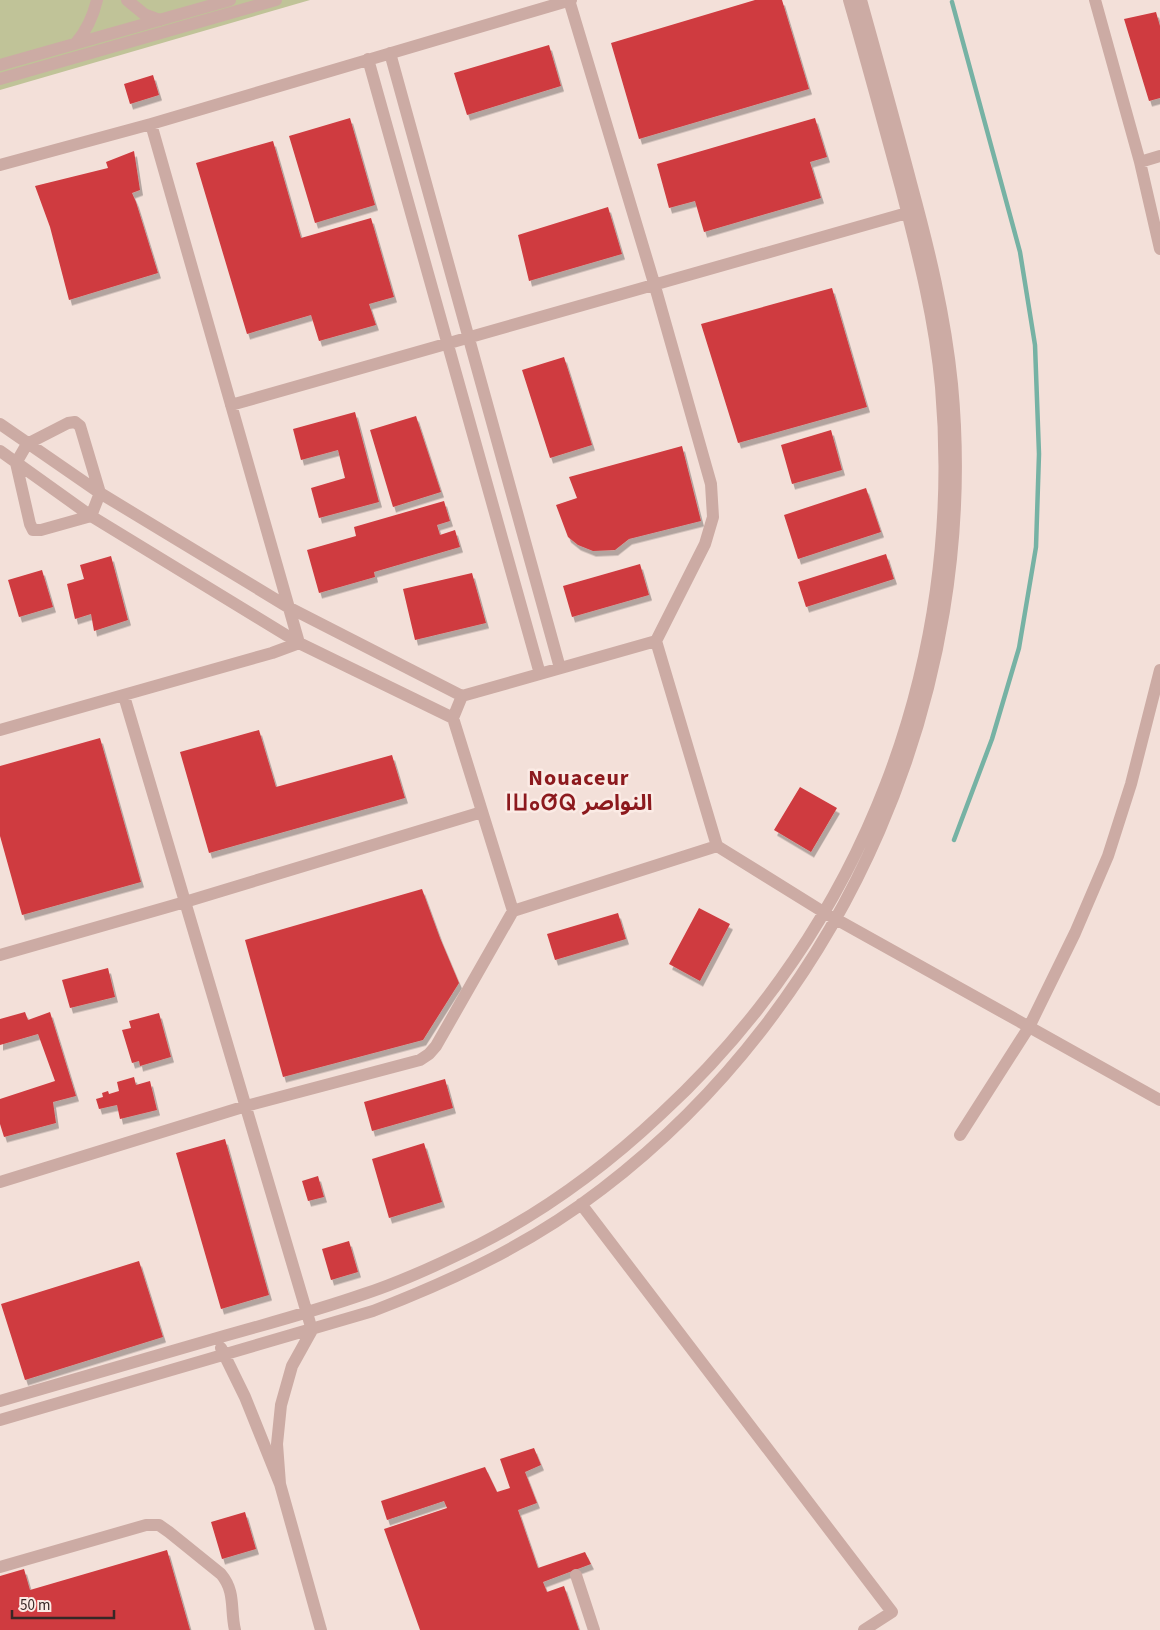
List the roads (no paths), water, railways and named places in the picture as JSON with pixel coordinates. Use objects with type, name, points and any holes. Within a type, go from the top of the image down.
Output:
[{"type":"street","points":[[76,43],[88,29],[97,0]]},
{"type":"street","points":[[127,0],[144,14],[160,20]]},
{"type":"street","points":[[0,65],[230,0]]},
{"type":"street","points":[[0,79],[276,0]]},
{"type":"street","points":[[0,165],[151,124],[570,0],[711,484],[713,517],[705,544],[656,641],[717,846],[830,916],[1160,1100]]},
{"type":"street","points":[[0,1420],[373,1311],[434,1287],[492,1259],[548,1227],[601,1190],[651,1150],[698,1105],[741,1058],[781,1006],[821,946],[830,916],[849,868],[871,822],[890,775],[936,630],[952,555],[950,479],[955,432],[950,365],[938,290],[922,245],[860,9],[849,0]]},
{"type":"street","points":[[1094,0],[1140,162],[1158,232],[1160,250]]},
{"type":"street","points":[[390,53],[560,668]]},
{"type":"street","points":[[368,59],[540,674]]},
{"type":"street","points":[[151,124],[299,643]]},
{"type":"street","points":[[1140,162],[1160,156]]},
{"type":"street","points":[[231,405],[470,338],[654,283],[913,211]]},
{"type":"street","points":[[75,422],[79,424],[100,493],[91,516],[41,530],[33,530],[16,463],[27,444],[68,423],[75,422]]},
{"type":"street","points":[[0,424],[100,493],[288,606],[462,696],[656,641]]},
{"type":"street","points":[[0,451],[91,516],[299,643],[453,718]]},
{"type":"street","points":[[0,730],[272,653],[299,643]]},
{"type":"street","points":[[960,1135],[1029,1027],[1075,933],[1108,856],[1131,784],[1160,670]]},
{"type":"street","points":[[124,696],[312,1330],[292,1366],[281,1405],[277,1444],[280,1484]]},
{"type":"street","points":[[462,696],[453,718],[513,912]]},
{"type":"street","points":[[0,955],[185,902],[482,812]]},
{"type":"street","points":[[0,1182],[246,1106],[420,1060],[436,1046],[513,912],[717,846]]},
{"type":"street","points":[[0,1401],[367,1294],[426,1270],[537,1211],[589,1175],[638,1136],[685,1093],[728,1047],[807,942],[830,916]]},
{"type":"street","points":[[581,1204],[892,1612],[864,1630]]},
{"type":"street","points":[[216,1339],[260,1432],[280,1484],[321,1630]]},
{"type":"street","points":[[0,1567],[146,1525],[159,1525],[225,1579],[232,1594],[235,1630]]},
{"type":"street","points":[[576,1575],[594,1630]]},
{"type":"waterway","points":[[952,2],[1020,252],[1035,345],[1039,454],[1036,547],[1019,648],[992,739],[954,840]]},
{"type":"district","name":"Nouaceur ⵏⵡⴰⵚⵕ النواصر","points":[[579,790]]}]
